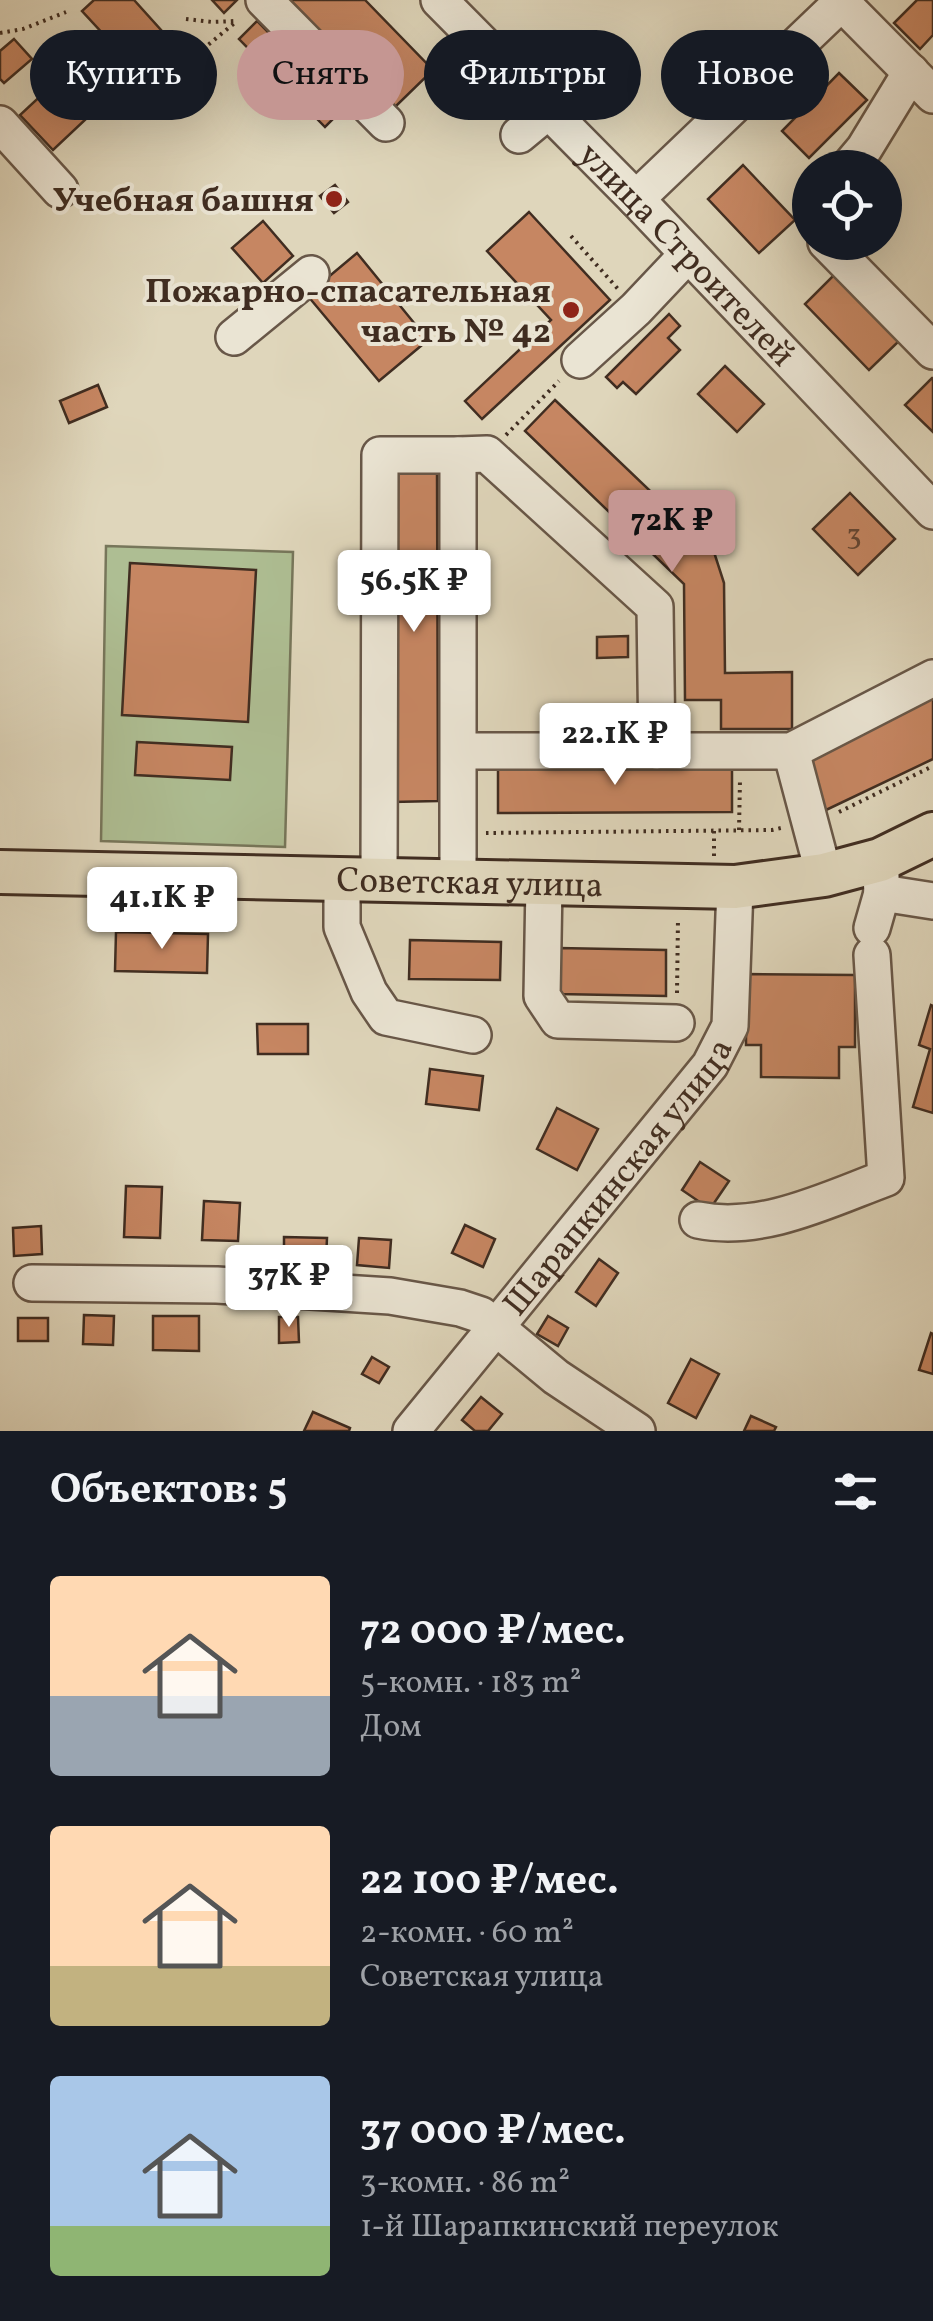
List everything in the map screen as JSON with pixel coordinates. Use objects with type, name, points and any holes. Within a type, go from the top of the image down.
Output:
[{"type":"main road","name":"Советская улица","points":[[0,872],[735,887],[824,876],[881,877],[933,834]]},
{"type":"street","name":"улица Строителей","points":[[439,0],[468,30]]},
{"type":"street","points":[[636,199],[842,1],[922,84],[863,150]]},
{"type":"street","points":[[253,7],[386,123]]},
{"type":"street","points":[[520,136],[538,120]]},
{"type":"street","name":"улица Строителей","points":[[557,120],[933,511]]},
{"type":"street","points":[[0,124],[60,190]]},
{"type":"street","points":[[580,360],[688,254]]},
{"type":"street","points":[[844,260],[933,351]]},
{"type":"street","points":[[234,337],[311,274]]},
{"type":"street","points":[[458,882],[458,751],[472,455]]},
{"type":"street","points":[[473,1034],[386,1017],[369,992],[342,927],[360,880],[380,456],[472,455],[655,607],[657,751]]},
{"type":"street","points":[[458,751],[791,751],[933,678]]},
{"type":"street","points":[[791,751],[824,876]]},
{"type":"street","points":[[698,1220],[718,1224],[783,1216],[886,1178],[872,941],[881,877],[933,901]]},
{"type":"street","points":[[544,884],[542,996],[558,1020],[676,1023]]},
{"type":"street","name":"Шарапкинская улица","points":[[411,1431],[710,1065],[730,1026],[735,887]]},
{"type":"street","points":[[32,1283],[218,1285],[390,1296],[460,1308],[481,1316],[556,1377],[637,1431]]},
{"type":"path","points":[[186,19],[212,22],[253,7]]},
{"type":"path","points":[[217,37],[253,7]]},
{"type":"path","points":[[0,33],[23,29],[66,12]]},
{"type":"path","points":[[571,236],[636,308]]},
{"type":"path","points":[[472,455],[580,360]]},
{"type":"path","points":[[739,830],[740,751]]},
{"type":"path","points":[[459,833],[772,830],[845,810],[933,766]]},
{"type":"path","points":[[676,1023],[678,918]]},
{"type":"green space","points":[[106,546],[293,552],[285,847],[101,841]]},
{"type":"building","points":[[94,0],[134,0],[161,30],[99,30],[82,11]]},
{"type":"building","points":[[212,0],[237,0],[224,13]]},
{"type":"building","points":[[290,0],[365,0],[394,30],[319,30]]},
{"type":"building","points":[[917,0],[933,0],[933,35],[920,49],[894,23]]},
{"type":"building","points":[[257,21],[266,30],[248,30]]},
{"type":"building","points":[[14,39],[30,57],[4,83],[0,79],[0,51]]},
{"type":"building","points":[[404,40],[424,61],[424,79],[404,98]]},
{"type":"building","points":[[839,73],[867,100],[817,150],[801,150],[782,131],[793,120],[829,120],[829,83]]},
{"type":"building","points":[[30,106],[30,120],[85,120],[53,150],[20,115]]},
{"type":"building","points":[[743,165],[792,217],[792,223],[759,253],[708,199]]},
{"type":"building","name":"Учебная башня","points":[[335,185],[348,202],[334,213],[320,196]]},
{"type":"building","name":"Пожарно-спасательная часть № 42","points":[[529,212],[610,300],[482,419],[465,401],[551,320],[487,251]]},
{"type":"building","points":[[263,221],[293,256],[263,283],[232,248]]},
{"type":"building","points":[[357,253],[428,340],[379,381],[307,295]]},
{"type":"building","points":[[834,275],[899,341],[869,370],[805,304]]},
{"type":"building","points":[[669,314],[680,326],[668,338],[680,350],[636,394],[623,382],[617,388],[606,377]]},
{"type":"building","points":[[725,366],[764,404],[737,432],[698,394]]},
{"type":"building","points":[[933,378],[933,432],[905,405]]},
{"type":"building","points":[[98,385],[107,407],[69,423],[60,401]]},
{"type":"building","points":[[555,400],[714,552],[724,583],[725,673],[792,672],[792,729],[721,729],[721,700],[685,700],[684,584],[525,431]]},
{"type":"building","points":[[390,470],[437,470],[438,801],[392,802]]},
{"type":"building","points":[[850,493],[895,539],[858,575],[813,529]]},
{"type":"building","points":[[130,563],[256,570],[248,722],[122,715]]},
{"type":"building","points":[[628,636],[628,657],[597,658],[597,637]]},
{"type":"building","points":[[933,698],[933,759],[826,810],[802,760]]},
{"type":"building","points":[[137,742],[232,747],[230,780],[135,775]]},
{"type":"building","points":[[732,762],[732,812],[498,813],[498,763]]},
{"type":"building","points":[[116,932],[208,934],[207,973],[115,971]]},
{"type":"building","points":[[410,940],[501,942],[500,980],[409,979]]},
{"type":"building","points":[[558,948],[666,950],[666,996],[558,994]]},
{"type":"building","points":[[746,974],[855,975],[855,1047],[839,1047],[839,1078],[761,1077],[761,1045],[746,1045]]},
{"type":"building","points":[[931,1005],[933,1113],[913,1107],[930,1049],[919,1045]]},
{"type":"building","points":[[257,1024],[308,1024],[308,1054],[258,1054]]},
{"type":"building","points":[[430,1069],[483,1076],[479,1110],[426,1104]]},
{"type":"building","points":[[557,1108],[598,1129],[577,1170],[537,1149]]},
{"type":"building","points":[[700,1162],[729,1181],[710,1209],[682,1190]]},
{"type":"building","points":[[126,1186],[162,1187],[160,1238],[124,1237]]},
{"type":"building","points":[[204,1201],[240,1203],[238,1241],[202,1240]]},
{"type":"building","points":[[465,1225],[495,1239],[483,1267],[452,1253]]},
{"type":"building","points":[[41,1226],[42,1254],[14,1256],[13,1228]]},
{"type":"building","points":[[284,1237],[327,1238],[326,1259],[284,1259]]},
{"type":"building","points":[[359,1238],[391,1240],[389,1268],[357,1265]]},
{"type":"building","points":[[599,1259],[618,1273],[596,1306],[576,1292]]},
{"type":"building","points":[[84,1315],[114,1316],[113,1345],[83,1344]]},
{"type":"building","points":[[153,1316],[199,1316],[199,1351],[153,1350]]},
{"type":"building","points":[[548,1316],[568,1328],[558,1346],[537,1334]]},
{"type":"building","points":[[279,1317],[298,1317],[299,1342],[279,1343]]},
{"type":"building","points":[[18,1318],[48,1318],[48,1341],[18,1341]]},
{"type":"building","points":[[933,1334],[933,1374],[919,1370]]},
{"type":"building","points":[[372,1357],[389,1367],[379,1383],[362,1374]]},
{"type":"building","points":[[691,1359],[719,1374],[696,1418],[668,1403]]},
{"type":"building","points":[[481,1397],[502,1414],[488,1431],[475,1431],[462,1420]]},
{"type":"building","points":[[313,1412],[350,1428],[349,1431],[304,1431]]},
{"type":"building","points":[[751,1416],[776,1427],[774,1431],[744,1431]]},
{"type":"place","name":"Учебная башня","points":[[334,199]]},
{"type":"place","name":"Пожарно-спасательная часть № 42","points":[[571,310]]}]
